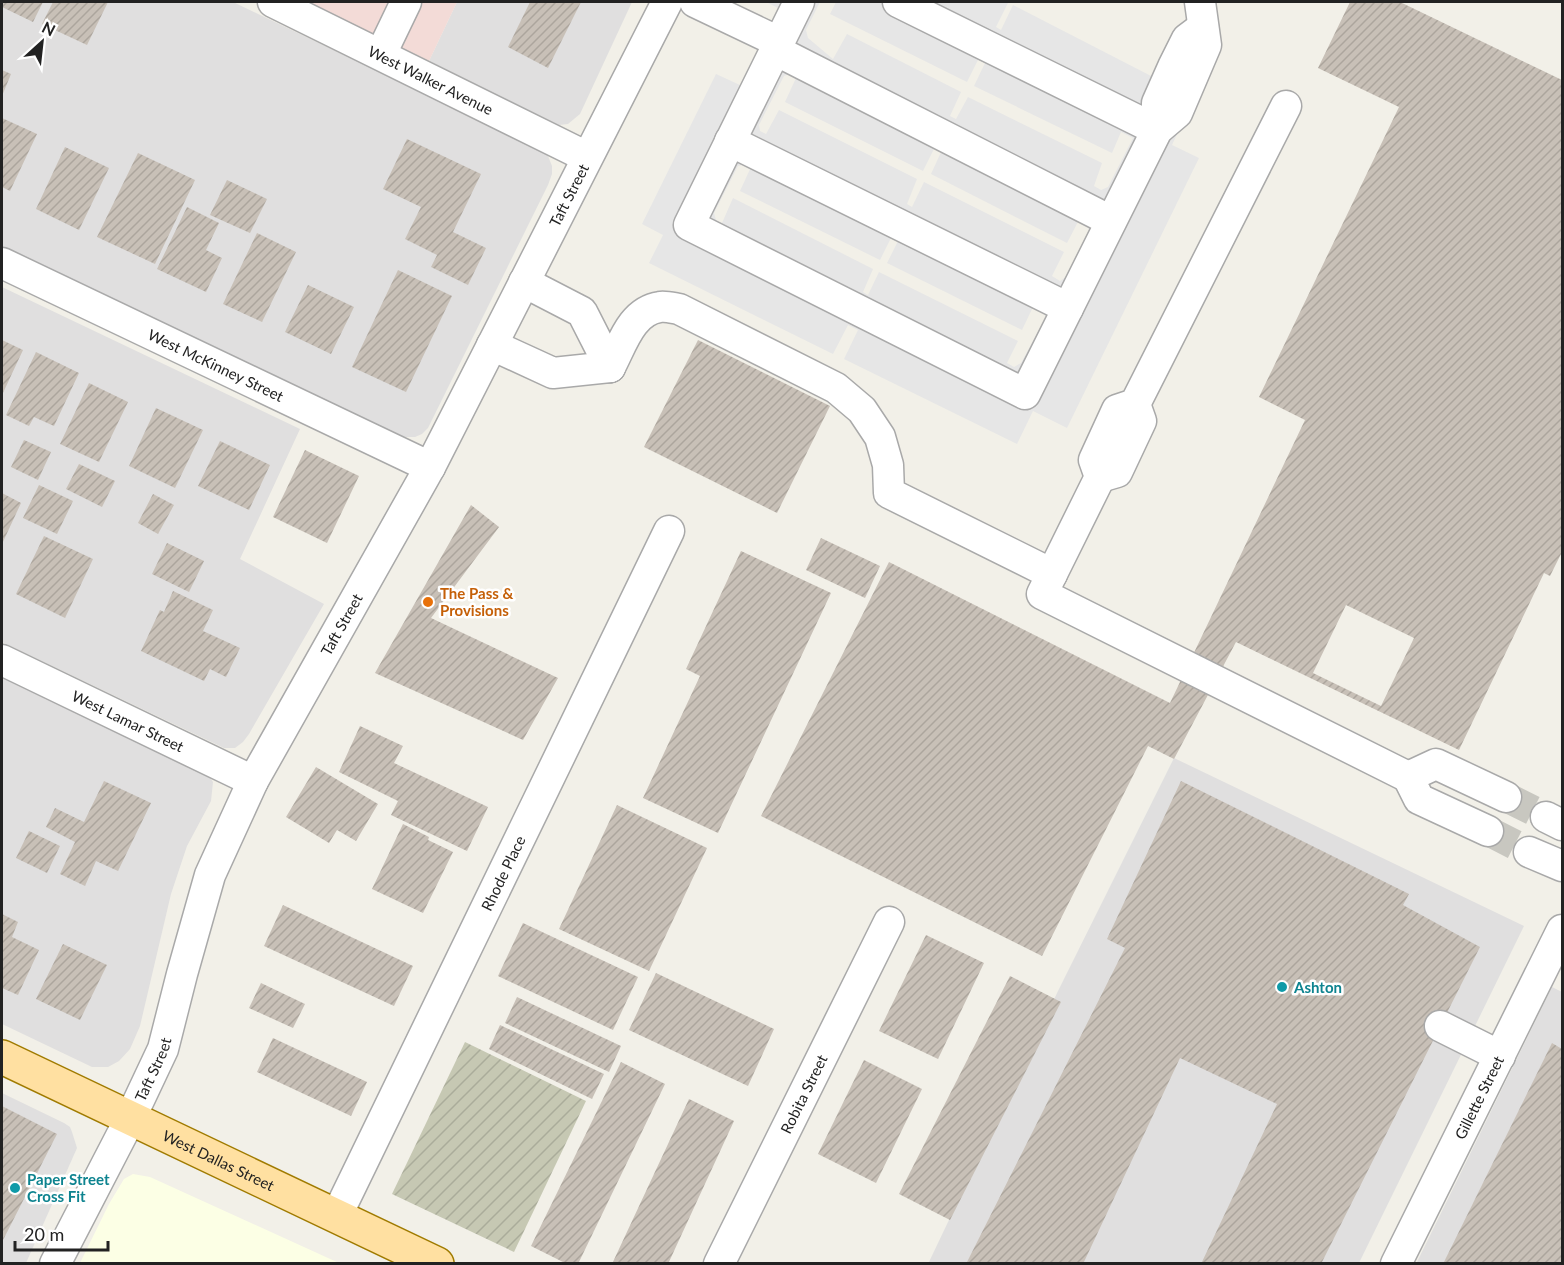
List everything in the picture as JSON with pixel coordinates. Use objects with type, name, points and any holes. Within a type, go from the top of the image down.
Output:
[{"type":"main road","name":"West Dallas Street","points":[[2,1058],[437,1263]]},
{"type":"street","name":"West Walker Avenue","points":[[273,2],[320,12],[381,54],[587,157]]},
{"type":"street","points":[[381,54],[406,2]]},
{"type":"street","name":"Taft Street","points":[[55,1263],[130,1119],[163,1049],[210,875],[253,781],[430,467],[667,2]]},
{"type":"street","points":[[695,2],[1112,221]]},
{"type":"street","points":[[799,2],[689,225],[1025,394],[1157,130],[1157,103],[1201,14]]},
{"type":"street","points":[[898,2],[1157,130]]},
{"type":"street","points":[[1286,106],[1135,404],[1117,410],[1094,460],[1100,477],[1042,594],[1408,777],[1419,799],[1488,831]]},
{"type":"street","points":[[730,141],[1068,308]]},
{"type":"street","name":"West McKinney Street","points":[[2,263],[430,467]]},
{"type":"street","points":[[524,282],[582,312],[610,367]]},
{"type":"street","points":[[610,367],[633,323],[646,311],[661,306],[678,309],[836,388],[862,410],[880,437],[888,465],[889,493],[1052,574]]},
{"type":"street","points":[[492,345],[553,373],[610,367]]},
{"type":"street","name":"Rhode Place","points":[[337,1215],[669,531]]},
{"type":"street","name":"West Lamar Street","points":[[2,660],[253,781]]},
{"type":"street","points":[[1408,777],[1436,764],[1506,797]]},
{"type":"street","points":[[1529,852],[1563,866]]},
{"type":"street","name":"Robita Street","points":[[719,1263],[889,922]]},
{"type":"street","name":"Gillette Street","points":[[1396,1263],[1500,1056],[1559,948]]},
{"type":"street","points":[[1440,1026],[1500,1056]]},
{"type":"shaded area","points":[[2,2],[233,2],[538,148],[548,156],[552,174],[548,185],[428,428],[422,434],[415,437],[393,435],[2,246]]},
{"type":"shaded area","points":[[308,2],[457,2],[429,61]]},
{"type":"shaded area","points":[[457,2],[632,2],[580,114],[568,124],[559,125],[429,61]]},
{"type":"shaded area","points":[[766,2],[820,2],[806,30],[808,38],[833,59],[847,34],[961,92],[950,116],[956,119],[968,97],[1102,163],[1094,186],[1101,190],[1108,187],[1133,138],[1121,132],[1112,153],[974,86],[985,63],[978,60],[967,82],[830,14],[836,2],[1008,3],[996,27],[1001,30],[1013,5],[1153,77],[1143,96],[1185,117],[1172,145],[1199,158],[1067,428],[1033,411],[1017,444],[844,359],[858,330],[848,325],[833,354],[649,263],[663,235],[642,224],[716,74],[742,86],[780,9]],"holes":[[[789,74],[796,78],[785,102],[923,171],[935,147],[942,150],[931,174],[1067,243],[1079,220],[1087,224],[1089,230],[1066,277],[1060,281],[1052,276],[1064,252],[924,182],[912,207],[907,204],[917,179],[779,110],[766,134],[760,131],[759,125],[784,76]],[[746,164],[751,167],[740,191],[880,260],[891,238],[898,241],[887,263],[1022,330],[1033,307],[1042,310],[1046,317],[1021,363],[1014,367],[1007,363],[1018,341],[879,272],[868,295],[863,292],[873,269],[733,198],[722,223],[716,220],[714,213],[738,166]]]},
{"type":"shaded area","points":[[2,287],[300,429],[240,559],[324,604],[249,734],[235,748],[224,748],[2,642]]},
{"type":"shaded area","points":[[2,675],[206,772],[213,782],[211,801],[187,846],[171,894],[140,1026],[130,1049],[119,1061],[108,1067],[92,1067],[2,1024]]},
{"type":"shaded area","name":"Ashton","points":[[1174,758],[1524,926],[1359,1263],[928,1264],[1058,991]]},
{"type":"shaded area","points":[[1552,987],[1562,992],[1562,1263],[1416,1264]]},
{"type":"shaded area","points":[[465,1042],[586,1101],[514,1252],[392,1194]]},
{"type":"shaded area","points":[[2,1093],[70,1127],[77,1148],[26,1263],[2,1263]]},
{"type":"shaded area","points":[[133,1174],[150,1177],[339,1263],[80,1263],[109,1204],[124,1179]]},
{"type":"building","points":[[2,2],[43,2],[33,22],[2,7]]},
{"type":"building","points":[[53,2],[108,2],[87,45],[42,24]]},
{"type":"building","points":[[530,2],[581,2],[548,68],[508,47]]},
{"type":"building","points":[[1350,2],[1400,2],[1562,80],[1562,552],[1550,576],[1544,573],[1459,750],[1236,642],[1174,759],[1148,746],[1042,956],[761,816],[889,562],[1170,703],[1305,420],[1259,397],[1399,107],[1318,68]],"holes":[[[1346,605],[1414,638],[1381,706],[1313,673]]]},
{"type":"building","points":[[2,70],[11,74],[2,96]]},
{"type":"building","points":[[2,118],[37,134],[10,191],[2,187]]},
{"type":"building","points":[[407,139],[481,174],[453,232],[486,248],[468,285],[431,267],[437,255],[405,239],[421,207],[383,189]]},
{"type":"building","points":[[65,147],[109,168],[79,230],[36,209]]},
{"type":"building","points":[[138,153],[195,180],[155,264],[97,237]]},
{"type":"building","points":[[227,180],[267,199],[250,233],[210,215]]},
{"type":"building","points":[[187,207],[219,223],[206,250],[222,258],[206,292],[157,269]]},
{"type":"building","points":[[257,233],[296,252],[262,322],[223,304]]},
{"type":"building","points":[[398,270],[452,296],[406,392],[352,367]]},
{"type":"building","points":[[308,285],[354,307],[331,354],[285,332]]},
{"type":"building","points":[[2,340],[23,350],[2,395]]},
{"type":"building","points":[[698,340],[830,406],[777,513],[644,447]]},
{"type":"building","points":[[36,352],[79,373],[54,426],[34,417],[29,426],[6,415]]},
{"type":"building","points":[[89,383],[128,402],[99,462],[60,444]]},
{"type":"building","points":[[156,408],[203,430],[175,488],[129,466]]},
{"type":"building","points":[[24,440],[51,452],[38,480],[11,467]]},
{"type":"building","points":[[220,441],[270,465],[249,510],[198,486]]},
{"type":"building","points":[[305,450],[359,476],[327,543],[273,517]]},
{"type":"building","points":[[79,464],[115,481],[102,507],[66,489]]},
{"type":"building","points":[[39,485],[73,501],[57,534],[23,518]]},
{"type":"building","points":[[2,493],[21,503],[2,544]]},
{"type":"building","points":[[153,494],[174,505],[158,534],[138,523]]},
{"type":"building","points":[[471,505],[499,527],[431,618],[558,678],[523,740],[375,673]]},
{"type":"building","points":[[44,536],[93,559],[65,618],[16,594]]},
{"type":"building","points":[[821,538],[880,566],[865,598],[806,570]]},
{"type":"building","points":[[167,543],[204,561],[189,592],[152,574]]},
{"type":"building","points":[[741,551],[831,593],[718,833],[643,798],[700,676],[686,669]]},
{"type":"building","points":[[173,591],[213,610],[203,631],[240,648],[226,677],[210,669],[204,681],[141,651],[160,610],[164,612]]},
{"type":"building","points":[[360,726],[403,746],[394,763],[488,807],[467,851],[391,815],[398,801],[339,772]]},
{"type":"building","points":[[316,767],[378,804],[356,841],[337,830],[329,843],[286,817]]},
{"type":"building","points":[[104,781],[151,803],[118,871],[96,861],[85,886],[60,874],[75,842],[46,827],[55,808],[84,822]]},
{"type":"building","name":"Ashton","points":[[1181,781],[1409,894],[1403,905],[1480,947],[1321,1264],[1201,1264],[1277,1104],[1180,1058],[1083,1264],[966,1264],[1125,948],[1107,939]]},
{"type":"building","points":[[617,805],[707,848],[649,971],[559,929]]},
{"type":"building","points":[[403,824],[453,852],[423,913],[372,889]]},
{"type":"building","points":[[29,831],[60,846],[47,873],[16,858]]},
{"type":"building","points":[[283,905],[413,966],[394,1006],[264,946]]},
{"type":"building","points":[[2,914],[18,922],[12,937],[39,950],[18,995],[2,988]]},
{"type":"building","points":[[523,923],[638,977],[613,1030],[498,976]]},
{"type":"building","points":[[926,935],[984,963],[938,1059],[879,1031]]},
{"type":"building","points":[[63,944],[107,965],[80,1020],[36,999]]},
{"type":"building","points":[[656,973],[774,1029],[748,1086],[629,1030]]},
{"type":"building","points":[[1010,976],[1061,1002],[950,1220],[899,1194]]},
{"type":"building","points":[[261,983],[305,1004],[293,1028],[249,1008]]},
{"type":"building","points":[[517,997],[621,1046],[609,1072],[505,1023]]},
{"type":"building","points":[[500,1025],[604,1074],[592,1099],[489,1049]]},
{"type":"building","points":[[273,1038],[367,1082],[351,1116],[257,1072]]},
{"type":"building","points":[[1552,1043],[1562,1049],[1562,1264],[1443,1264]]},
{"type":"building","points":[[864,1060],[922,1089],[876,1183],[818,1154]]},
{"type":"building","points":[[621,1062],[665,1084],[578,1264],[567,1264],[531,1246]]},
{"type":"building","points":[[689,1099],[734,1121],[668,1264],[612,1264]]},
{"type":"building","name":"Paper Street Cross Fit","points":[[2,1106],[57,1134],[2,1242]]},
{"type":"tunnel","points":[[1506,797],[1546,817]]},
{"type":"tunnel","points":[[1488,831],[1529,852]]},
{"type":"place","name":"The Pass & Provisions","points":[[428,602]]},
{"type":"place","name":"Ashton","points":[[1282,987]]},
{"type":"place","name":"Paper Street Cross Fit","points":[[15,1188]]}]
